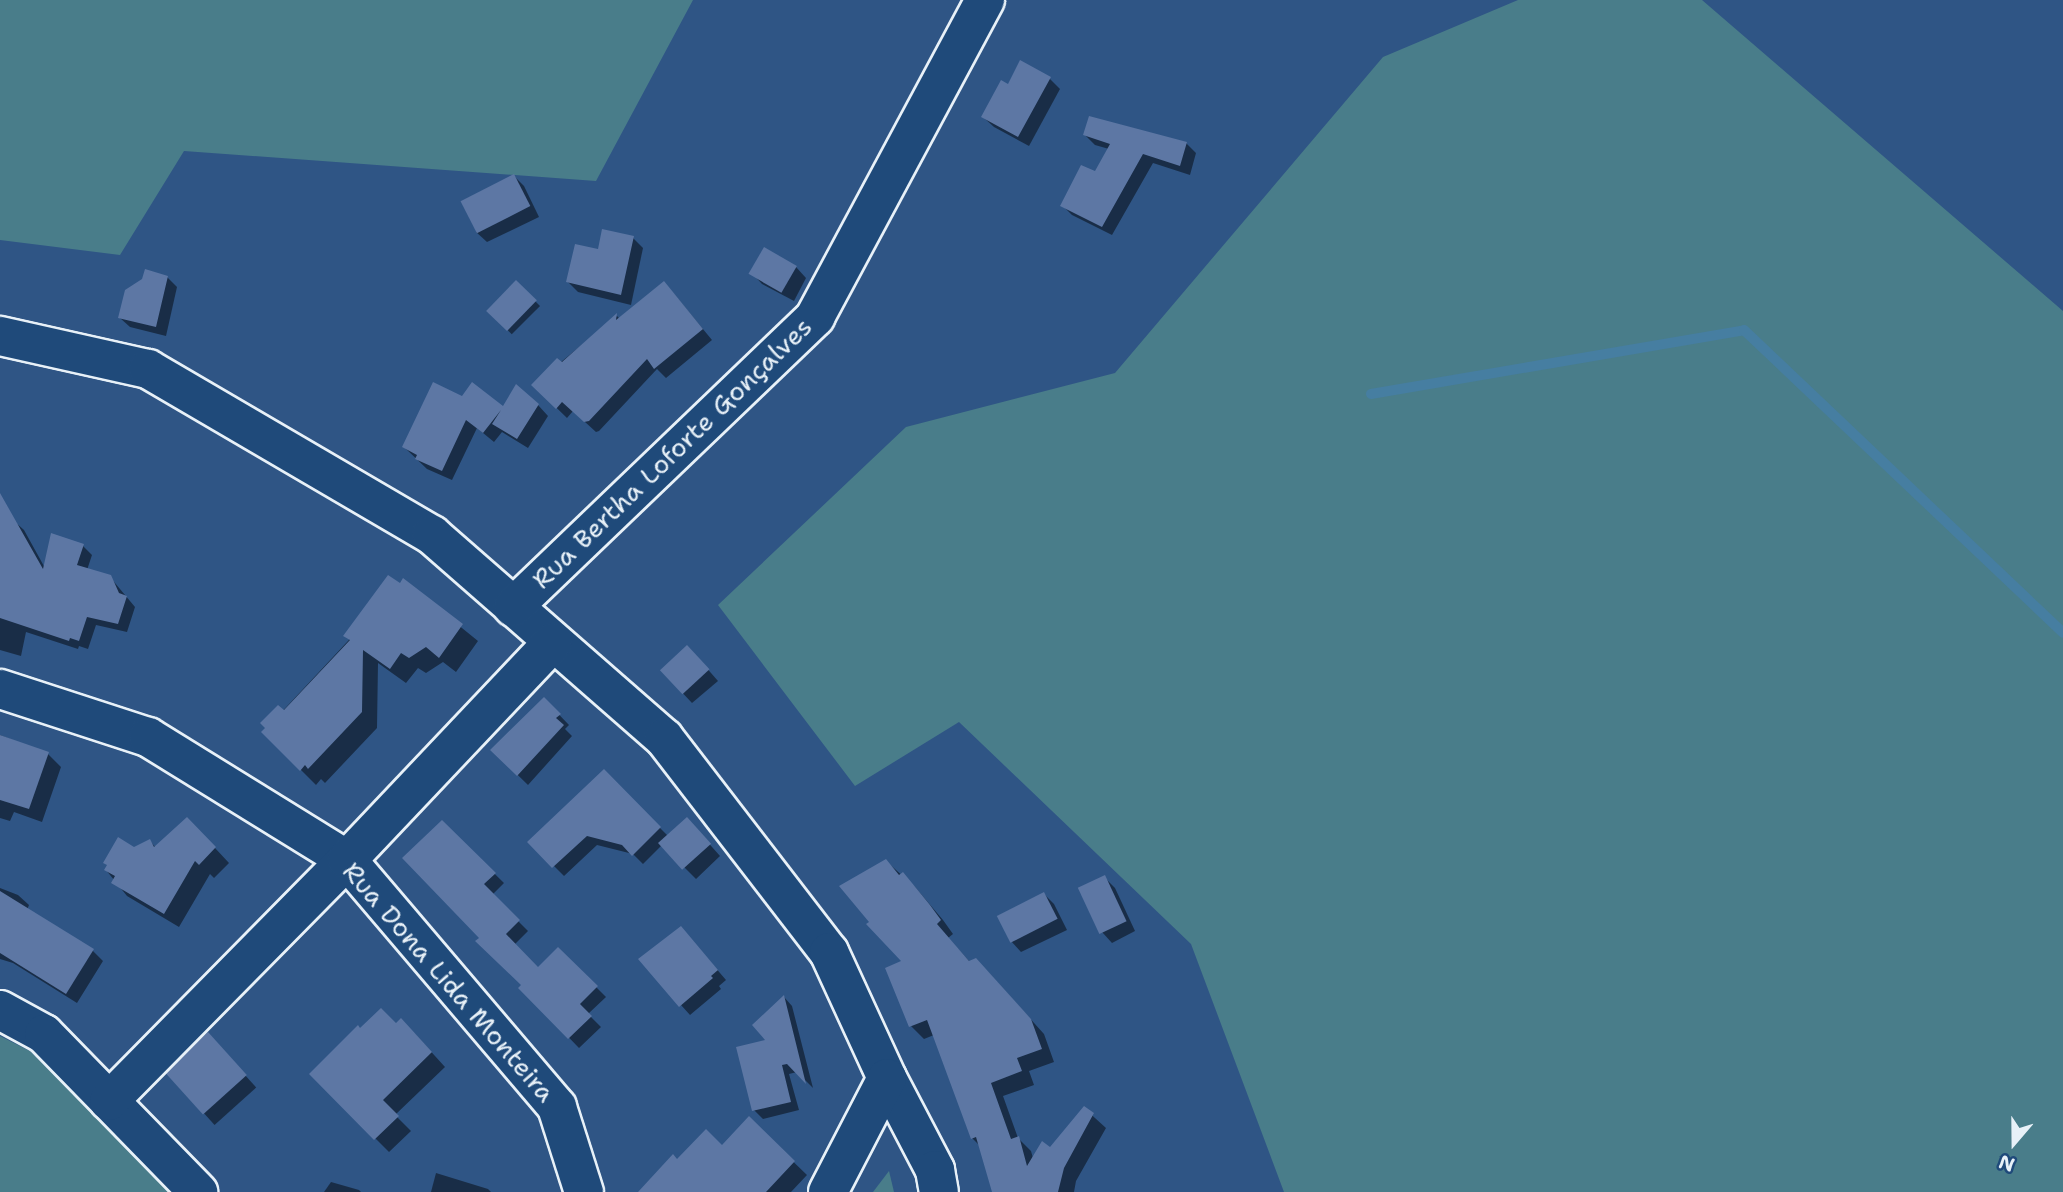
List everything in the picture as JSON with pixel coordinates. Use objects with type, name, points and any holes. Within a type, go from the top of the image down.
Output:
[{"type":"street","name":"Rua Bertha Loforte Gonçalves","points":[[513,607],[815,317],[985,0]]},
{"type":"street","points":[[0,336],[148,369],[432,535],[664,738],[829,952],[887,1078],[935,1170],[939,1192]]},
{"type":"street","points":[[109,1101],[347,860],[553,642]]},
{"type":"street","name":"Rua Dona Lida Monteira","points":[[0,689],[148,737],[347,860],[557,1107],[584,1192]]},
{"type":"street","points":[[0,1010],[44,1034],[198,1192]]},
{"type":"street","points":[[828,1192],[887,1078]]},
{"type":"green space","points":[[0,0],[693,0],[596,181],[184,151],[120,255],[0,240]]},
{"type":"green space","points":[[1518,0],[1702,0],[2063,311],[2063,1192],[1284,1192],[1191,944],[959,722],[855,786],[718,605],[906,427],[1115,373],[1383,57]]},
{"type":"green space","points":[[0,1036],[30,1051],[169,1192],[0,1192]]},
{"type":"green space","points":[[889,1171],[894,1192],[873,1192]]},
{"type":"building","points":[[1020,60],[1051,77],[1018,137],[981,117],[1001,80],[1008,84]]},
{"type":"building","points":[[1089,116],[1187,142],[1180,166],[1143,154],[1102,227],[1060,206],[1081,165],[1095,171],[1110,144],[1083,135]]},
{"type":"building","points":[[514,174],[530,206],[477,233],[461,201]]},
{"type":"building","points":[[602,229],[634,236],[621,295],[566,282],[575,244],[598,249]]},
{"type":"building","points":[[764,247],[797,266],[781,293],[748,274]]},
{"type":"building","points":[[145,269],[168,276],[156,327],[118,318],[125,290],[142,279]]},
{"type":"building","points":[[516,280],[537,300],[507,331],[486,311]]},
{"type":"building","points":[[664,281],[703,329],[654,369],[647,359],[589,421],[584,422],[562,402],[556,409],[531,385],[557,358],[562,362],[617,313],[616,320]]},
{"type":"building","points":[[433,382],[462,396],[472,382],[503,406],[516,384],[539,404],[517,439],[492,424],[501,410],[483,433],[466,420],[442,471],[415,459],[417,455],[402,447]]},
{"type":"building","points":[[0,493],[43,569],[51,533],[84,544],[77,565],[111,575],[119,593],[127,596],[118,624],[87,617],[79,641],[70,638],[69,641],[0,618]]},
{"type":"building","points":[[388,575],[400,583],[403,578],[463,624],[439,658],[426,647],[409,658],[401,653],[390,669],[363,650],[362,712],[308,769],[305,765],[300,771],[261,732],[265,728],[260,723],[278,705],[284,710],[350,640],[343,636]]},
{"type":"building","points":[[687,645],[710,669],[682,694],[660,670]]},
{"type":"building","points":[[544,697],[561,714],[556,718],[564,725],[517,776],[490,750]]},
{"type":"building","points":[[0,735],[49,752],[29,809],[0,800]]},
{"type":"building","points":[[604,769],[661,827],[632,856],[622,845],[587,836],[552,868],[527,842]]},
{"type":"building","points":[[187,817],[216,847],[199,865],[195,861],[164,914],[111,883],[115,876],[104,870],[107,865],[103,863],[118,837],[134,847],[150,839],[154,847]]},
{"type":"building","points":[[687,817],[711,844],[682,870],[658,843]]},
{"type":"building","points":[[442,820],[496,873],[484,884],[520,920],[506,934],[538,967],[558,947],[598,986],[580,1004],[592,1016],[568,1039],[518,988],[521,985],[475,941],[479,938],[402,858]]},
{"type":"building","points":[[886,859],[899,875],[903,872],[930,905],[941,920],[937,924],[969,961],[976,958],[1031,1019],[1042,1049],[1017,1058],[1022,1071],[991,1083],[1011,1139],[1019,1136],[1027,1166],[1042,1141],[1050,1147],[1084,1106],[1094,1113],[1064,1168],[1058,1192],[992,1192],[976,1137],[971,1139],[927,1020],[909,1027],[885,968],[901,961],[866,924],[869,922],[839,886]]},
{"type":"building","points":[[1105,875],[1127,921],[1099,934],[1078,888]]},
{"type":"building","points":[[0,891],[94,949],[66,994],[0,953]]},
{"type":"building","points":[[1044,892],[1058,919],[1010,943],[997,916]]},
{"type":"building","points":[[681,926],[718,970],[711,976],[713,978],[679,1007],[638,959]]},
{"type":"building","points":[[784,995],[806,1084],[787,1064],[782,1065],[791,1102],[752,1111],[736,1047],[765,1040],[752,1025]]},
{"type":"building","points":[[381,1008],[396,1023],[401,1018],[432,1052],[383,1100],[399,1116],[374,1140],[309,1074],[358,1025],[360,1028]]},
{"type":"building","points":[[208,1032],[247,1075],[203,1115],[164,1071]]},
{"type":"building","points":[[749,1116],[795,1161],[766,1192],[638,1192],[673,1154],[677,1159],[706,1129],[722,1145]]},
{"type":"waterway","points":[[1371,394],[1744,330],[2063,633]]}]
